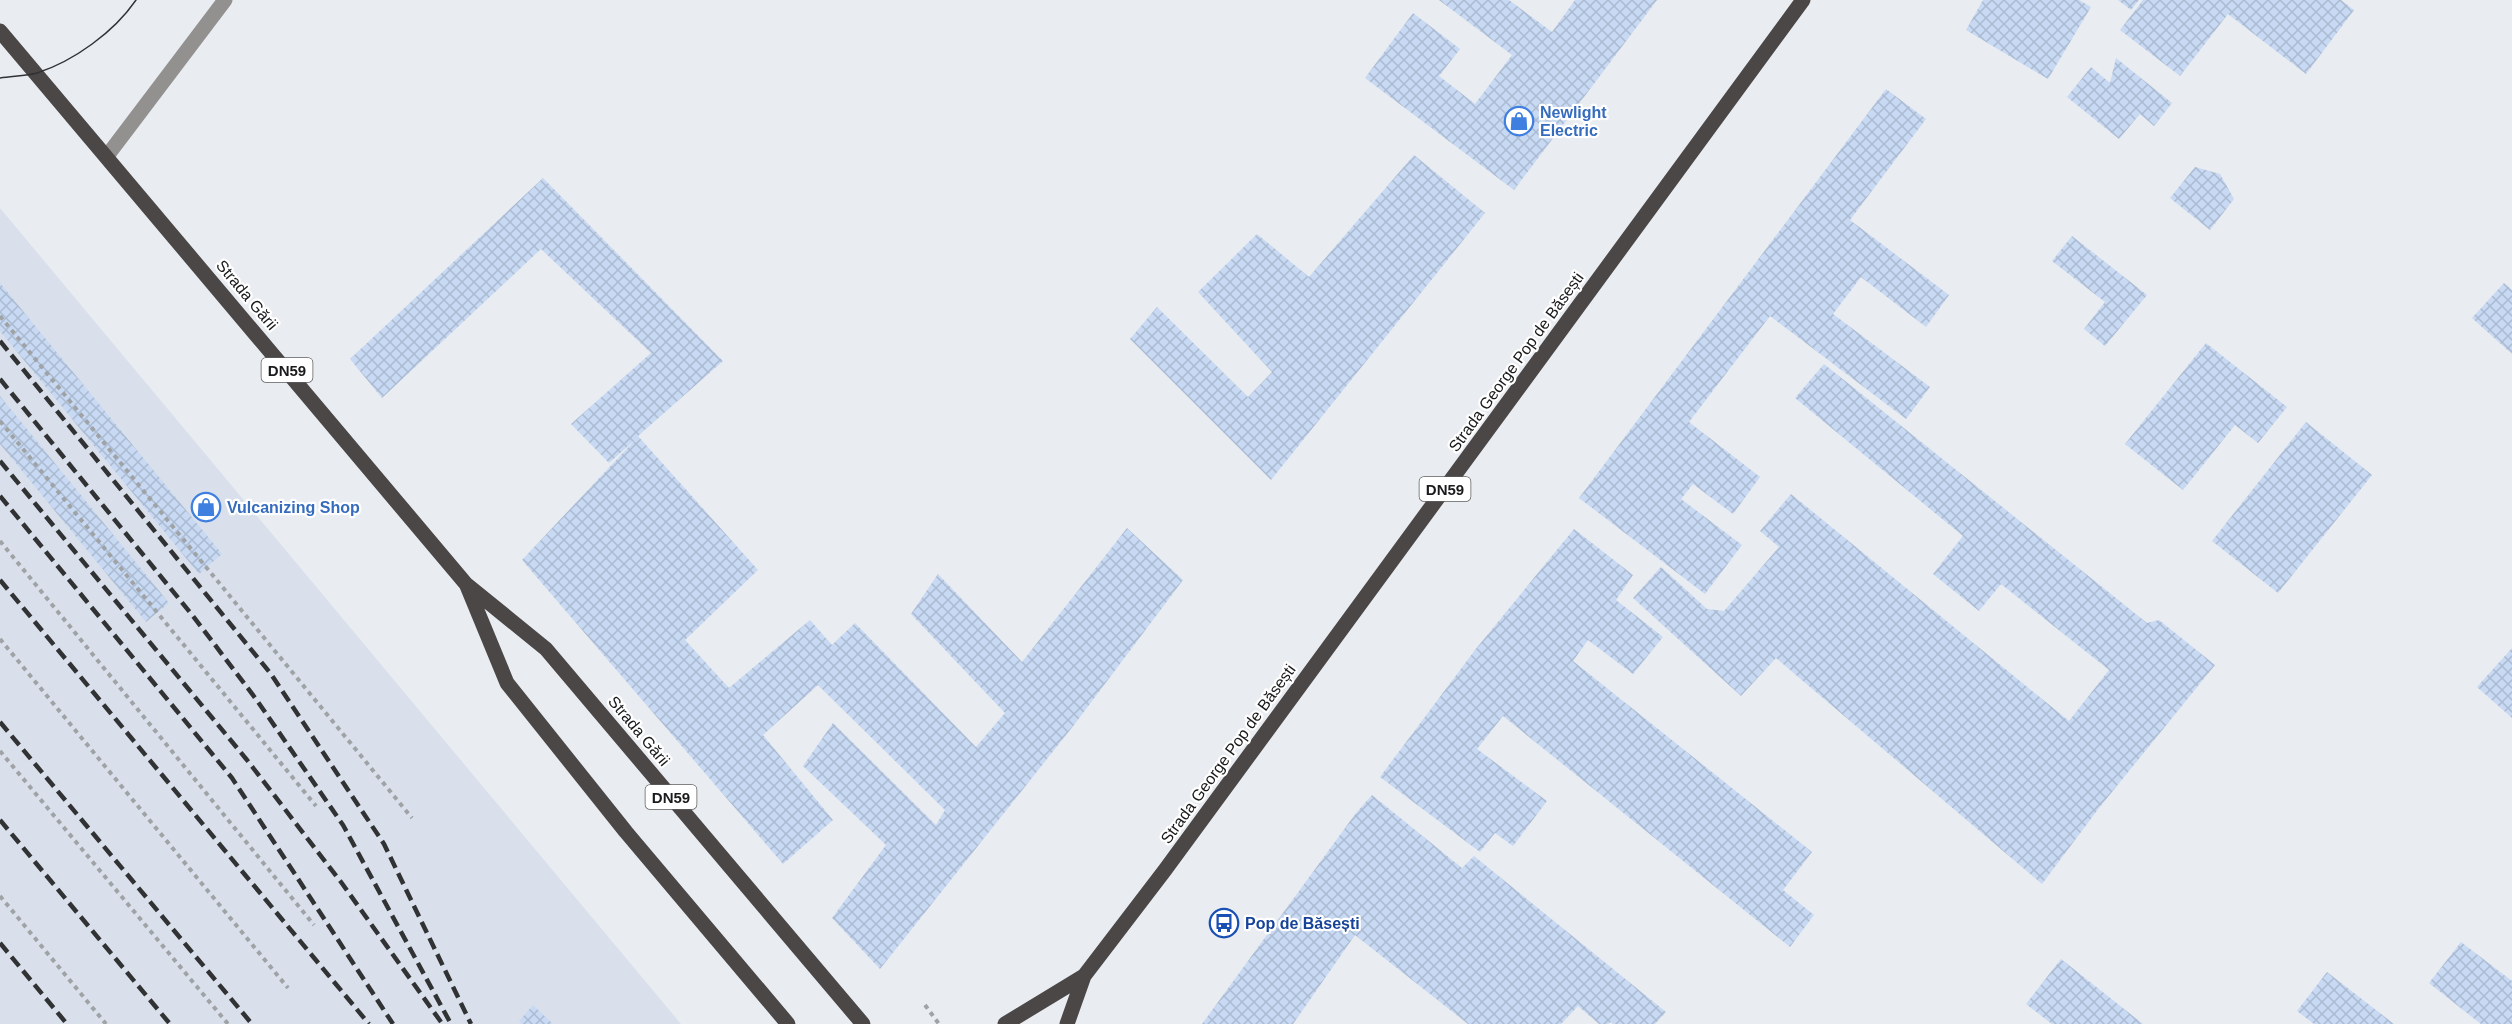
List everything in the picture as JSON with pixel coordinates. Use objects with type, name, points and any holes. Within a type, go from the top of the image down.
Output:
[{"type":"main road","name":"Strada George Pop de Băsești","points":[[1067,1024],[1084,975],[1165,870],[1803,0]]},
{"type":"main road","name":"Strada Gării","points":[[0,31],[466,584],[546,649],[864,1024]]},
{"type":"main road","name":"Strada Gării","points":[[466,584],[507,683],[626,832],[788,1024]]},
{"type":"main road","name":"Strada George Pop de Băsești","points":[[1005,1024],[1084,975]]},
{"type":"lane","points":[[107,156],[225,0]]},
{"type":"path","points":[[0,316],[412,818]]},
{"type":"path","points":[[0,422],[316,806]]},
{"type":"path","points":[[0,541],[315,925]]},
{"type":"path","points":[[0,639],[288,988]]},
{"type":"path","points":[[0,751],[228,1024]]},
{"type":"path","points":[[0,896],[106,1024]]},
{"type":"path","points":[[925,1005],[939,1024]]},
{"type":"shaded area","points":[[0,208],[681,1024],[0,1024]]},
{"type":"building","points":[[1439,0],[1509,0],[1552,32],[1575,0],[1657,0],[1514,190],[1365,78],[1413,13],[1460,49],[1439,76],[1475,104],[1512,55]]},
{"type":"building","points":[[1983,0],[2079,0],[2091,7],[2048,79],[1966,30]]},
{"type":"building","points":[[2118,0],[2139,0],[2131,10]]},
{"type":"building","points":[[2143,0],[2341,0],[2354,10],[2306,74],[2228,14],[2180,76],[2120,30]]},
{"type":"building","points":[[2116,58],[2172,103],[2154,126],[2140,114],[2119,139],[2067,97],[2091,67],[2110,83]]},
{"type":"building","points":[[1886,89],[1926,119],[1850,220],[1949,295],[1926,327],[1861,277],[1833,314],[1930,387],[1906,419],[1770,316],[1689,422],[1760,477],[1733,514],[1693,484],[1681,499],[1742,545],[1705,594],[1579,498]]},
{"type":"building","points":[[1414,155],[1485,213],[1271,480],[1130,339],[1157,307],[1248,397],[1272,372],[1198,292],[1257,234],[1309,277]]},
{"type":"building","points":[[2195,167],[2220,174],[2234,199],[2210,230],[2170,198]]},
{"type":"building","points":[[543,178],[723,361],[638,436],[758,570],[685,640],[729,688],[810,620],[832,645],[855,623],[976,747],[1005,713],[911,614],[938,574],[1022,662],[1127,528],[1183,580],[1074,725],[880,969],[832,918],[886,845],[803,766],[833,723],[936,825],[945,810],[818,685],[763,735],[833,820],[783,864],[522,560],[636,439],[609,463],[571,424],[651,353],[541,249],[382,398],[350,359]]},
{"type":"building","points":[[2072,236],[2147,295],[2105,346],[2084,329],[2105,302],[2052,261]]},
{"type":"building","points":[[0,283],[222,554],[199,574],[0,331]]},
{"type":"building","points":[[2504,283],[2512,290],[2512,354],[2472,318]]},
{"type":"building","points":[[2206,343],[2287,407],[2258,443],[2235,425],[2183,490],[2125,444]]},
{"type":"building","points":[[1824,364],[2147,623],[2159,620],[2215,665],[2099,808],[2042,884],[1776,658],[1741,696],[1633,598],[1661,567],[1707,609],[1724,611],[1779,547],[1760,531],[1791,494],[2069,721],[2109,670],[2001,584],[1979,611],[1933,574],[1963,536],[1795,398]]},
{"type":"building","points":[[0,396],[169,603],[146,622],[0,444]]},
{"type":"building","points":[[2306,422],[2372,475],[2278,593],[2212,541]]},
{"type":"building","points":[[1574,529],[1633,575],[1616,600],[1663,637],[1633,674],[1588,640],[1573,661],[1812,852],[1783,890],[1814,915],[1790,947],[1503,716],[1477,749],[1547,801],[1513,846],[1495,833],[1480,852],[1380,777],[1475,650]]},
{"type":"building","points":[[2512,648],[2512,718],[2477,687]]},
{"type":"building","points":[[1372,795],[1462,868],[1474,856],[1666,1012],[1655,1024],[1613,1024],[1611,1022],[1599,1024],[1578,1006],[1561,1024],[1468,1024],[1355,935],[1293,1024],[1202,1024],[1356,813]]},
{"type":"building","points":[[2461,942],[2512,981],[2512,1024],[2481,1024],[2429,983]]},
{"type":"building","points":[[2061,959],[2143,1024],[2052,1024],[2026,1004]]},
{"type":"building","points":[[2327,972],[2394,1024],[2314,1024],[2297,1011]]},
{"type":"building","points":[[533,1005],[553,1024],[522,1024],[519,1021]]},
{"type":"tram line","points":[[0,78],[37,73],[79,53],[105,34],[136,0]]},
{"type":"railway","points":[[0,341],[271,674],[384,844],[471,1024]]},
{"type":"railway","points":[[0,379],[193,616],[256,699],[343,825],[451,1024]]},
{"type":"railway","points":[[0,461],[247,760],[341,882],[441,1022]]},
{"type":"railway","points":[[0,496],[232,778],[393,1024]]},
{"type":"railway","points":[[0,580],[369,1024]]},
{"type":"railway","points":[[0,722],[252,1024]]},
{"type":"railway","points":[[0,820],[170,1024]]},
{"type":"railway","points":[[0,943],[67,1024]]},
{"type":"place","name":"Newlight Electric","points":[[1519,121]]},
{"type":"place","name":"Vulcanizing Shop","points":[[206,507]]},
{"type":"place","name":"Pop de Băsești","points":[[1224,923]]}]
